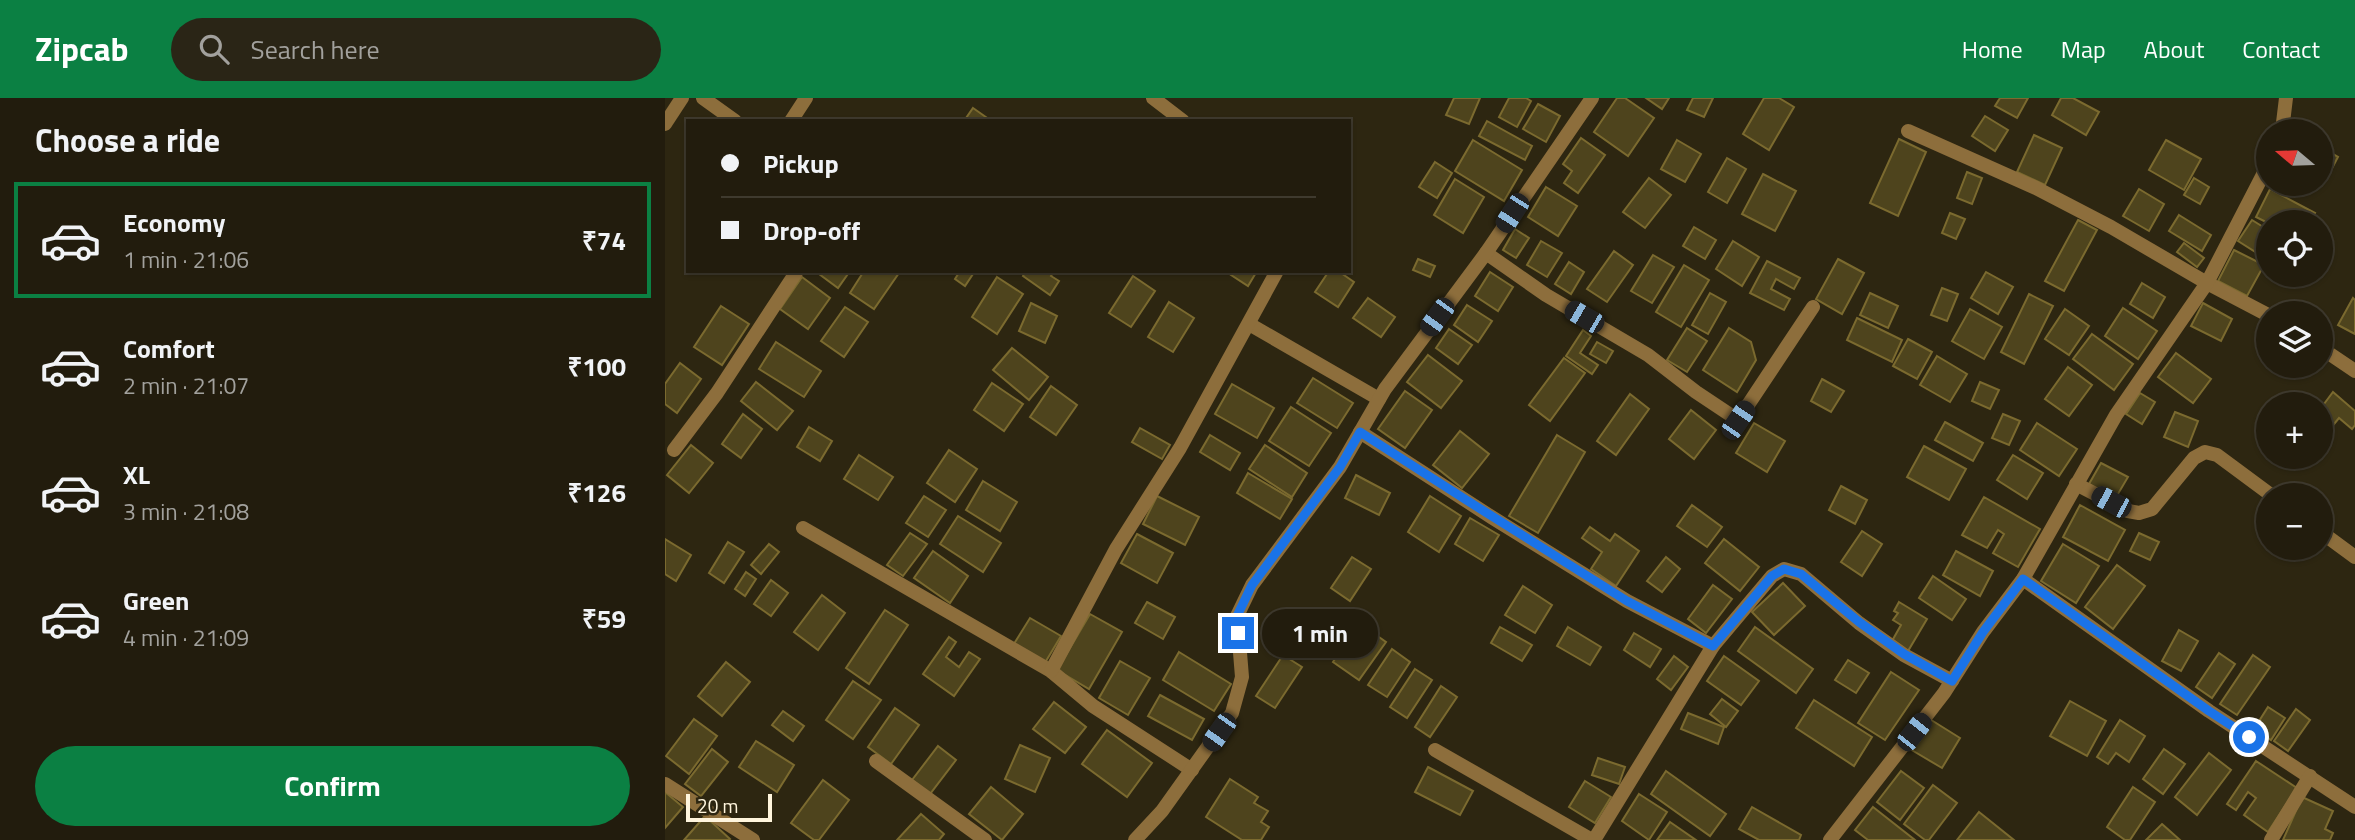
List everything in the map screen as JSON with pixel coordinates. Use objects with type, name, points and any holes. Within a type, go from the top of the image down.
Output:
[{"type":"street","points":[[665,124],[682,98]]},
{"type":"street","points":[[703,98],[733,119]]},
{"type":"street","points":[[792,119],[806,98]]},
{"type":"street","points":[[1153,98],[1180,119]]},
{"type":"street","points":[[1135,840],[1162,811],[1232,713],[1242,677],[1237,616],[1252,585],[1340,467],[1379,399],[1486,253],[1592,98]]},
{"type":"street","points":[[2283,119],[2286,98]]},
{"type":"street","points":[[1908,131],[2036,188],[2112,227],[2207,283],[2256,308]]},
{"type":"street","points":[[1830,840],[1952,681],[1983,632],[2023,579],[2116,415],[2207,283],[2256,188]]},
{"type":"street","points":[[1486,253],[1546,295],[1648,355],[1738,420],[1813,307]]},
{"type":"street","points":[[674,450],[717,393],[796,273]]},
{"type":"street","points":[[1051,671],[1116,550],[1180,448],[1275,273]]},
{"type":"street","points":[[1249,324],[1379,399]]},
{"type":"street","points":[[2333,356],[2355,371]]},
{"type":"street","points":[[1360,432],[1627,601],[1713,646]]},
{"type":"street","points":[[2076,484],[2128,511],[2139,513],[2152,509],[2194,458],[2205,452],[2217,455],[2256,484]]},
{"type":"street","points":[[803,528],[1051,671],[1093,706],[1192,770]]},
{"type":"street","points":[[2333,541],[2355,557]]},
{"type":"street","points":[[1435,750],[1593,840],[1713,646],[1772,576],[1784,569],[1801,574],[1859,622],[1904,654],[1952,681]]},
{"type":"street","points":[[2023,579],[2209,711],[2355,807]]},
{"type":"street","points":[[876,761],[985,840]]},
{"type":"street","points":[[2271,840],[2310,776]]},
{"type":"street","points":[[665,784],[753,840]]},
{"type":"building","points":[[1454,98],[1480,98],[1469,124],[1446,115]]},
{"type":"building","points":[[1509,98],[1526,98],[1531,101],[1517,127],[1499,117]]},
{"type":"building","points":[[1617,98],[1625,98],[1654,118],[1628,156],[1594,132]]},
{"type":"building","points":[[1646,98],[1669,98],[1662,109]]},
{"type":"building","points":[[1693,98],[1713,98],[1704,117],[1687,110]]},
{"type":"building","points":[[1764,98],[1779,98],[1794,107],[1769,150],[1743,134]]},
{"type":"building","points":[[2000,98],[2028,98],[2017,118],[1995,106]]},
{"type":"building","points":[[2061,98],[2073,98],[2099,112],[2086,135],[2052,115]]},
{"type":"building","points":[[1538,104],[1560,116],[1546,142],[1523,129]]},
{"type":"building","points":[[973,108],[989,119],[965,119]]},
{"type":"building","points":[[1985,116],[2008,130],[1995,151],[1972,136]]},
{"type":"building","points":[[1487,121],[1532,146],[1525,160],[1479,136]]},
{"type":"building","points":[[2034,135],[2062,148],[2045,185],[2017,172]]},
{"type":"building","points":[[1581,138],[1605,155],[1578,193],[1564,183],[1572,171],[1563,164]]},
{"type":"building","points":[[1899,139],[1926,152],[1898,216],[1870,203]]},
{"type":"building","points":[[1473,140],[1522,170],[1504,201],[1455,171]]},
{"type":"building","points":[[1677,140],[1701,154],[1685,182],[1661,169]]},
{"type":"building","points":[[2166,140],[2201,159],[2184,190],[2149,170]]},
{"type":"building","points":[[2333,154],[2338,157],[2333,166]]},
{"type":"building","points":[[1727,158],[1746,169],[1727,203],[1708,192]]},
{"type":"building","points":[[1435,162],[1452,173],[1437,198],[1419,187]]},
{"type":"building","points":[[1967,172],[1982,178],[1972,204],[1957,198]]},
{"type":"building","points":[[1763,174],[1796,191],[1775,231],[1742,214]]},
{"type":"building","points":[[1649,178],[1671,195],[1645,228],[1623,212]]},
{"type":"building","points":[[2194,178],[2209,187],[2200,204],[2184,195]]},
{"type":"building","points":[[1455,179],[1484,197],[1463,233],[1434,215]]},
{"type":"building","points":[[1546,187],[1577,206],[1558,236],[1528,217]]},
{"type":"building","points":[[2139,189],[2164,204],[2149,231],[2123,216]]},
{"type":"building","points":[[2266,196],[2283,196],[2309,210],[2260,210]]},
{"type":"building","points":[[1950,213],[1965,219],[1956,239],[1942,233]]},
{"type":"building","points":[[2179,215],[2211,235],[2202,251],[2169,231]]},
{"type":"building","points":[[2078,220],[2097,230],[2064,291],[2045,281]]},
{"type":"building","points":[[2252,220],[2256,222],[2256,252],[2238,241]]},
{"type":"building","points":[[1694,227],[1716,240],[1705,259],[1683,246]]},
{"type":"building","points":[[1515,229],[1529,238],[1516,258],[1503,250]]},
{"type":"building","points":[[1541,241],[1562,253],[1547,277],[1527,265]]},
{"type":"building","points":[[1733,241],[1759,257],[1742,286],[1716,269]]},
{"type":"building","points":[[2184,243],[2204,258],[2197,267],[2177,252]]},
{"type":"building","points":[[2234,250],[2256,261],[2256,280],[2247,296],[2218,281]]},
{"type":"building","points":[[1614,251],[1633,265],[1607,302],[1587,289]]},
{"type":"building","points":[[1653,255],[1674,267],[1652,303],[1631,291]]},
{"type":"building","points":[[1418,259],[1435,266],[1430,277],[1413,270]]},
{"type":"building","points":[[1838,259],[1864,273],[1842,314],[1816,299]]},
{"type":"building","points":[[1767,261],[1800,278],[1794,289],[1776,279],[1771,289],[1790,299],[1784,310],[1750,293]]},
{"type":"building","points":[[1569,262],[1584,272],[1571,294],[1555,284]]},
{"type":"building","points":[[1684,265],[1709,280],[1681,327],[1656,312]]},
{"type":"building","points":[[1490,272],[1513,287],[1498,311],[1475,296]]},
{"type":"building","points":[[1986,272],[2013,287],[1998,314],[1971,298]]},
{"type":"building","points":[[818,273],[849,273],[838,288]]},
{"type":"building","points":[[863,273],[899,273],[874,309],[850,293]]},
{"type":"building","points":[[959,273],[973,274],[965,286],[955,279]]},
{"type":"building","points":[[1025,273],[1053,273],[1051,276],[1059,281],[1050,295],[1023,276]]},
{"type":"building","points":[[1228,273],[1256,273],[1248,286]]},
{"type":"building","points":[[1328,273],[1341,273],[1354,282],[1338,307],[1315,292]]},
{"type":"building","points":[[1133,276],[1155,291],[1131,327],[1109,313]]},
{"type":"building","points":[[802,277],[830,298],[808,329],[780,309]]},
{"type":"building","points":[[997,277],[1023,294],[997,334],[972,317]]},
{"type":"building","points":[[2142,283],[2165,297],[2153,318],[2130,304]]},
{"type":"building","points":[[1942,288],[1958,294],[1947,321],[1931,315]]},
{"type":"building","points":[[1710,293],[1726,302],[1708,334],[1692,325]]},
{"type":"building","points":[[1870,293],[1898,306],[1888,328],[1860,315]]},
{"type":"building","points":[[2029,294],[2053,306],[2024,364],[2001,352]]},
{"type":"building","points":[[1368,298],[1395,317],[1381,337],[1353,318]]},
{"type":"building","points":[[2353,298],[2355,300],[2355,334],[2338,325]]},
{"type":"building","points":[[1169,302],[1194,318],[1173,352],[1148,337]]},
{"type":"building","points":[[1031,303],[1057,316],[1045,343],[1019,331]]},
{"type":"building","points":[[2203,303],[2232,319],[2221,341],[2191,326]]},
{"type":"building","points":[[1467,305],[1492,321],[1478,342],[1454,325]]},
{"type":"building","points":[[721,306],[749,324],[722,365],[694,347]]},
{"type":"building","points":[[845,307],[868,322],[844,357],[821,341]]},
{"type":"building","points":[[2123,308],[2157,331],[2138,359],[2105,336]]},
{"type":"building","points":[[1970,309],[2002,327],[1984,359],[1952,341]]},
{"type":"building","points":[[2065,309],[2089,326],[2069,355],[2045,339]]},
{"type":"building","points":[[1857,318],[1902,340],[1892,362],[1847,340]]},
{"type":"building","points":[[1687,328],[1707,341],[1687,372],[1667,360]]},
{"type":"building","points":[[1729,328],[1751,342],[1756,360],[1737,392],[1703,370]]},
{"type":"building","points":[[1449,329],[1472,345],[1458,364],[1436,348]]},
{"type":"building","points":[[1583,330],[1591,336],[1580,353],[1598,365],[1592,374],[1566,356]]},
{"type":"building","points":[[2092,334],[2133,364],[2114,390],[2073,359]]},
{"type":"building","points":[[1908,339],[1932,352],[1917,379],[1893,366]]},
{"type":"building","points":[[776,342],[821,371],[804,397],[759,369]]},
{"type":"building","points":[[1597,342],[1613,351],[1606,363],[1590,354]]},
{"type":"building","points":[[1012,348],[1048,377],[1029,400],[993,370]]},
{"type":"building","points":[[2176,353],[2211,379],[2193,403],[2158,377]]},
{"type":"building","points":[[1428,355],[1462,381],[1441,408],[1407,382]]},
{"type":"building","points":[[1937,356],[1967,374],[1950,402],[1920,385]]},
{"type":"building","points":[[1564,358],[1585,373],[1550,421],[1529,405]]},
{"type":"building","points":[[680,363],[701,379],[677,413],[665,404],[665,384]]},
{"type":"building","points":[[2068,367],[2092,385],[2069,416],[2045,399]]},
{"type":"building","points":[[1313,378],[1353,403],[1337,428],[1297,403]]},
{"type":"building","points":[[1822,379],[1844,391],[1831,412],[1811,401]]},
{"type":"building","points":[[756,382],[793,411],[777,430],[741,401]]},
{"type":"building","points":[[1980,382],[1999,390],[1990,409],[1972,401]]},
{"type":"building","points":[[992,383],[1023,404],[1004,431],[974,410]]},
{"type":"building","points":[[1232,384],[1274,408],[1257,438],[1215,414]]},
{"type":"building","points":[[1051,386],[1077,405],[1056,435],[1030,417]]},
{"type":"building","points":[[1405,391],[1432,410],[1405,448],[1378,429]]},
{"type":"building","points":[[2333,392],[2355,411],[2355,425],[2352,429],[2339,418],[2333,425]]},
{"type":"building","points":[[2140,393],[2155,402],[2142,424],[2126,414]]},
{"type":"building","points":[[1630,394],[1649,409],[1616,455],[1597,441]]},
{"type":"building","points":[[1291,407],[1331,433],[1309,466],[1269,441]]},
{"type":"building","points":[[1691,410],[1716,430],[1694,459],[1669,439]]},
{"type":"building","points":[[2175,412],[2198,421],[2188,447],[2164,437]]},
{"type":"building","points":[[743,414],[762,429],[741,458],[722,444]]},
{"type":"building","points":[[2003,414],[2020,421],[2009,445],[1992,438]]},
{"type":"building","points":[[1945,422],[1983,443],[1973,461],[1935,440]]},
{"type":"building","points":[[1754,423],[1785,441],[1767,472],[1736,453]]},
{"type":"building","points":[[2037,423],[2077,449],[2059,476],[2020,450]]},
{"type":"building","points":[[809,427],[832,441],[820,461],[797,447]]},
{"type":"building","points":[[1140,428],[1170,445],[1162,459],[1132,442]]},
{"type":"building","points":[[1460,431],[1489,454],[1462,488],[1433,465]]},
{"type":"building","points":[[1210,435],[1240,453],[1230,470],[1200,452]]},
{"type":"building","points":[[1557,435],[1585,452],[1538,533],[1509,516]]},
{"type":"building","points":[[691,445],[713,463],[689,493],[667,475]]},
{"type":"building","points":[[1265,445],[1307,473],[1292,497],[1249,469]]},
{"type":"building","points":[[1924,446],[1966,469],[1949,500],[1907,477]]},
{"type":"building","points":[[949,450],[977,469],[955,502],[927,483]]},
{"type":"building","points":[[859,455],[893,477],[878,500],[844,479]]},
{"type":"building","points":[[2013,455],[2043,473],[2027,499],[1997,480]]},
{"type":"building","points":[[2101,463],[2128,477],[2115,499],[2089,484]]},
{"type":"building","points":[[1248,473],[1292,499],[1280,519],[1237,493]]},
{"type":"building","points":[[1356,475],[1390,493],[1379,515],[1345,498]]},
{"type":"building","points":[[983,481],[1017,502],[1000,531],[966,510]]},
{"type":"building","points":[[1841,486],[1867,500],[1855,524],[1829,510]]},
{"type":"building","points":[[924,496],[946,510],[928,537],[906,523]]},
{"type":"building","points":[[1157,496],[1199,517],[1185,545],[1143,524]]},
{"type":"building","points":[[1430,496],[1461,516],[1439,552],[1408,532]]},
{"type":"building","points":[[1984,497],[2040,529],[2018,567],[1993,553],[2004,534],[1998,530],[1987,548],[1962,535]]},
{"type":"building","points":[[1692,505],[1722,527],[1707,547],[1677,526]]},
{"type":"building","points":[[2080,505],[2125,530],[2108,561],[2063,537]]},
{"type":"building","points":[[958,516],[1001,543],[983,572],[940,544]]},
{"type":"building","points":[[1470,518],[1499,535],[1483,561],[1455,544]]},
{"type":"building","points":[[1590,527],[1610,541],[1615,534],[1639,551],[1616,586],[1591,569],[1602,552],[1582,538]]},
{"type":"building","points":[[1862,531],[1882,544],[1862,576],[1841,562]]},
{"type":"building","points":[[910,533],[927,544],[903,576],[887,565]]},
{"type":"building","points":[[2139,533],[2159,542],[2150,560],[2130,551]]},
{"type":"building","points":[[1137,534],[1173,553],[1157,583],[1121,563]]},
{"type":"building","points":[[665,539],[691,555],[676,581],[665,574]]},
{"type":"building","points":[[1724,539],[1759,567],[1740,591],[1705,563]]},
{"type":"building","points":[[728,542],[744,552],[724,583],[709,573]]},
{"type":"building","points":[[769,544],[779,552],[761,574],[751,565]]},
{"type":"building","points":[[2063,544],[2099,566],[2076,603],[2041,581]]},
{"type":"building","points":[[933,551],[968,576],[950,603],[914,578]]},
{"type":"building","points":[[1956,551],[1993,571],[1980,596],[1943,575]]},
{"type":"building","points":[[1352,557],[1371,569],[1350,601],[1331,588]]},
{"type":"building","points":[[1666,557],[1680,569],[1662,592],[1647,581]]},
{"type":"building","points":[[2117,565],[2145,586],[2113,629],[2085,607]]},
{"type":"building","points":[[746,572],[756,579],[745,596],[735,589]]},
{"type":"building","points":[[1933,576],[1966,599],[1952,620],[1919,598]]},
{"type":"building","points":[[771,580],[788,593],[771,616],[754,604]]},
{"type":"building","points":[[1783,583],[1805,606],[1774,635],[1752,612]]},
{"type":"building","points":[[1713,585],[1732,599],[1706,633],[1688,619]]},
{"type":"building","points":[[1523,586],[1552,605],[1535,633],[1505,615]]},
{"type":"building","points":[[822,595],[845,613],[818,650],[794,632]]},
{"type":"building","points":[[1147,602],[1175,617],[1163,639],[1135,623]]},
{"type":"building","points":[[1899,602],[1927,619],[1908,651],[1892,641],[1901,625],[1893,620],[1898,613],[1894,611]]},
{"type":"building","points":[[885,610],[908,625],[869,684],[846,668]]},
{"type":"building","points":[[1090,614],[1122,632],[1089,689],[1057,670]]},
{"type":"building","points":[[1030,618],[1061,636],[1043,666],[1012,647]]},
{"type":"building","points":[[1359,623],[1386,642],[1359,680],[1333,662]]},
{"type":"building","points":[[1500,627],[1532,645],[1522,661],[1491,643]]},
{"type":"building","points":[[1568,627],[1601,647],[1590,665],[1557,646]]},
{"type":"building","points":[[1755,627],[1813,669],[1796,693],[1738,651]]},
{"type":"building","points":[[2179,630],[2198,641],[2181,671],[2162,661]]},
{"type":"building","points":[[1634,633],[1661,649],[1650,667],[1624,650]]},
{"type":"building","points":[[949,637],[956,642],[946,657],[959,667],[969,652],[980,659],[954,696],[923,674]]},
{"type":"building","points":[[1392,649],[1410,662],[1387,697],[1368,685]]},
{"type":"building","points":[[1179,652],[1231,684],[1214,711],[1163,680]]},
{"type":"building","points":[[2219,653],[2235,664],[2212,698],[2196,687]]},
{"type":"building","points":[[1283,655],[1302,667],[1275,708],[1256,696]]},
{"type":"building","points":[[2253,655],[2270,667],[2237,715],[2220,704]]},
{"type":"building","points":[[1674,656],[1688,667],[1671,690],[1657,679]]},
{"type":"building","points":[[1724,656],[1759,681],[1741,705],[1707,681]]},
{"type":"building","points":[[1848,660],[1869,673],[1856,693],[1835,680]]},
{"type":"building","points":[[1120,661],[1150,678],[1128,715],[1099,698]]},
{"type":"building","points":[[726,662],[750,682],[722,716],[698,696]]},
{"type":"building","points":[[1415,669],[1432,680],[1407,718],[1390,707]]},
{"type":"building","points":[[1891,672],[1919,690],[1885,740],[1858,723]]},
{"type":"building","points":[[853,681],[881,700],[853,739],[826,720]]},
{"type":"building","points":[[1441,686],[1457,697],[1430,737],[1415,727]]},
{"type":"building","points":[[1160,695],[1204,719],[1192,740],[1148,716]]},
{"type":"building","points":[[1722,699],[1738,711],[1726,727],[1710,714]]},
{"type":"building","points":[[1814,700],[1872,737],[1854,766],[1796,728]]},
{"type":"building","points":[[2070,701],[2106,721],[2087,756],[2050,736]]},
{"type":"building","points":[[1054,702],[1086,727],[1065,753],[1033,729]]},
{"type":"building","points":[[2268,707],[2285,718],[2271,740],[2254,729]]},
{"type":"building","points":[[895,708],[919,725],[891,764],[868,747]]},
{"type":"building","points":[[2296,709],[2310,720],[2288,751],[2274,741]]},
{"type":"building","points":[[783,711],[804,726],[793,741],[772,725]]},
{"type":"building","points":[[1688,713],[1724,727],[1718,744],[1681,729]]},
{"type":"building","points":[[1928,718],[1960,738],[1942,768],[1910,749]]},
{"type":"building","points":[[694,719],[717,736],[689,774],[666,756]]},
{"type":"building","points":[[2120,720],[2145,736],[2129,762],[2116,753],[2108,764],[2097,757]]},
{"type":"building","points":[[1107,730],[1152,763],[1127,797],[1082,764]]},
{"type":"building","points":[[756,741],[794,765],[777,792],[739,767]]},
{"type":"building","points":[[1020,745],[1050,758],[1035,792],[1005,779]]},
{"type":"building","points":[[938,746],[956,760],[930,794],[912,780]]},
{"type":"building","points":[[712,749],[728,762],[701,796],[685,784]]},
{"type":"building","points":[[2164,749],[2185,764],[2163,794],[2143,779]]},
{"type":"building","points":[[2209,753],[2231,770],[2197,815],[2175,797]]},
{"type":"building","points":[[1598,758],[1625,767],[1619,784],[1592,775]]},
{"type":"building","points":[[2256,761],[2297,788],[2268,832],[2244,815],[2256,798],[2248,792],[2236,810],[2227,804]]},
{"type":"building","points":[[1428,767],[1473,791],[1460,815],[1415,792]]},
{"type":"building","points":[[1666,771],[1726,814],[1710,836],[1651,794]]},
{"type":"building","points":[[1901,771],[1924,788],[1900,820],[1877,802]]},
{"type":"building","points":[[1230,779],[1258,797],[1254,803],[1268,811],[1261,822],[1269,827],[1261,840],[1242,840],[1206,817]]},
{"type":"building","points":[[823,780],[849,800],[819,840],[814,840],[791,823]]},
{"type":"building","points":[[1585,781],[1611,797],[1595,823],[1569,807]]},
{"type":"building","points":[[1933,785],[1957,803],[1929,840],[1925,840],[1904,824]]},
{"type":"building","points":[[991,787],[1023,814],[1002,840],[969,814]]},
{"type":"building","points":[[2133,787],[2155,802],[2130,840],[2125,840],[2107,827]]},
{"type":"building","points":[[665,792],[683,807],[665,828]]},
{"type":"building","points":[[1639,794],[1667,812],[1649,840],[1622,821]]},
{"type":"building","points":[[2302,797],[2333,811],[2325,829],[2333,833],[2330,840],[2283,840]]},
{"type":"building","points":[[1752,807],[1801,835],[1799,840],[1759,840],[1739,829]]},
{"type":"building","points":[[1873,807],[1915,840],[1868,840],[1855,830]]},
{"type":"building","points":[[1979,812],[2014,840],[1957,840]]},
{"type":"building","points":[[921,814],[944,834],[939,840],[897,840]]},
{"type":"building","points":[[705,816],[730,839],[684,840]]},
{"type":"building","points":[[1670,822],[1696,840],[1657,840]]},
{"type":"building","points":[[2162,824],[2180,840],[2146,840]]},
{"type":"route","points":[[1238,633],[1237,616],[1252,585],[1340,467],[1360,432],[1627,601],[1713,646],[1772,576],[1784,569],[1801,574],[1859,622],[1904,654],[1952,681],[1983,632],[2023,579],[2249,737]]}]
